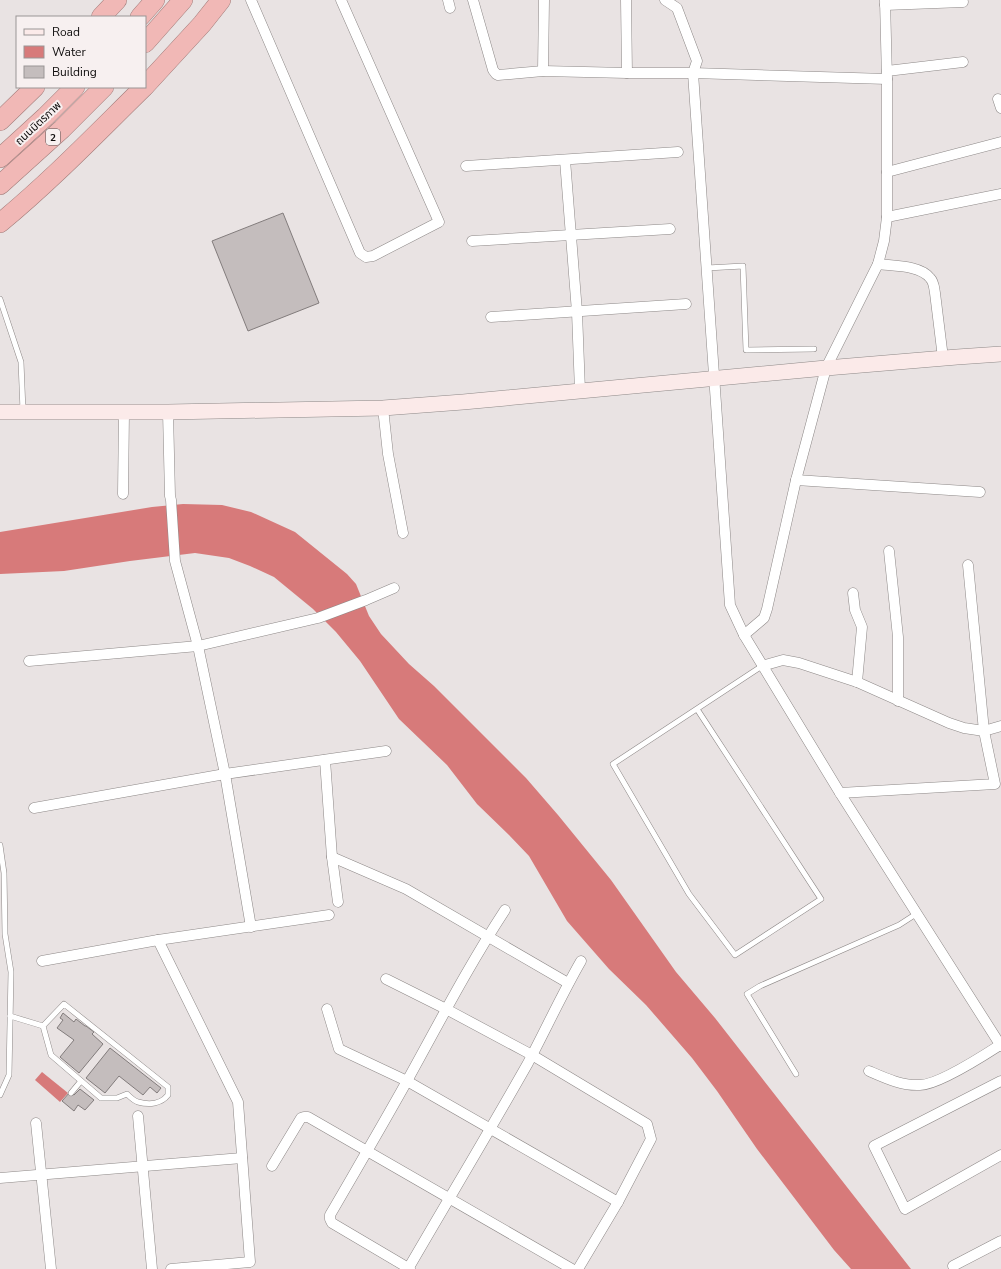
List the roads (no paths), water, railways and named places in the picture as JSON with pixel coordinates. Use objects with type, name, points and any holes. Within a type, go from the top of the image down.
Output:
[{"type":"highway","points":[[103,16],[117,0]]},
{"type":"highway","points":[[141,16],[155,0]]},
{"type":"highway","points":[[146,42],[183,0]]},
{"type":"highway","points":[[146,86],[202,24],[220,0]]},
{"type":"highway","points":[[0,121],[34,88]]},
{"type":"highway","name":"ถนนมิตรภาพ","points":[[0,158],[74,88]]},
{"type":"highway","name":"ถนนมิตรภาพ","points":[[0,185],[62,129],[103,88]]},
{"type":"highway","points":[[0,223],[23,204],[144,88]]},
{"type":"street","points":[[251,0],[360,253],[366,257],[373,256],[439,222],[341,0]]},
{"type":"street","points":[[472,0],[493,70],[496,74],[500,75],[544,71],[887,75],[963,62]]},
{"type":"street","points":[[544,0],[544,71]]},
{"type":"street","points":[[626,0],[626,73]]},
{"type":"street","points":[[665,0],[677,8],[697,61],[693,73],[730,605],[744,635],[762,666],[840,793],[1001,1046],[940,1079],[920,1086],[902,1083],[869,1071]]},
{"type":"street","points":[[744,635],[764,618],[767,610],[796,480],[826,368],[878,264],[884,240],[887,217],[887,75],[885,2],[963,2]]},
{"type":"street","points":[[887,172],[1001,142]]},
{"type":"street","points":[[466,166],[678,152]]},
{"type":"street","points":[[565,160],[577,312],[580,391]]},
{"type":"street","points":[[887,217],[1001,194]]},
{"type":"street","points":[[472,242],[670,229]]},
{"type":"street","points":[[878,264],[918,269],[930,278],[934,288],[943,358]]},
{"type":"street","points":[[491,317],[686,304]]},
{"type":"street","points":[[0,412],[168,412],[383,408],[463,402],[826,368],[1001,354]]},
{"type":"street","points":[[383,408],[388,454],[402,533]]},
{"type":"street","points":[[123,494],[124,412]]},
{"type":"street","points":[[168,412],[170,496],[172,500],[176,561],[198,646],[225,774],[251,927]]},
{"type":"street","points":[[796,480],[980,492]]},
{"type":"street","points":[[889,551],[898,637],[898,701]]},
{"type":"street","points":[[840,793],[996,784],[984,731],[968,565]]},
{"type":"street","points":[[29,660],[198,646],[318,618],[394,588]]},
{"type":"street","points":[[853,593],[855,610],[862,626],[857,682]]},
{"type":"street","points":[[762,666],[782,660],[799,663],[857,682],[949,723],[964,728],[984,731],[1001,726]]},
{"type":"street","points":[[34,808],[225,774],[386,750]]},
{"type":"street","points":[[325,760],[332,857],[338,902]]},
{"type":"street","points":[[332,857],[406,889],[568,983]]},
{"type":"street","points":[[505,910],[488,936],[446,1009],[407,1081],[330,1215],[332,1223],[409,1269],[491,1129],[532,1055],[568,983],[582,960]]},
{"type":"street","points":[[42,960],[158,940],[329,915]]},
{"type":"street","points":[[158,940],[238,1102],[250,1262],[171,1269]]},
{"type":"street","points":[[386,979],[532,1055],[647,1124],[651,1139],[618,1202],[578,1269]]},
{"type":"street","points":[[326,1009],[339,1049],[407,1081],[618,1202]]},
{"type":"street","points":[[1001,1081],[874,1146],[905,1209],[1001,1155]]},
{"type":"street","points":[[138,1116],[152,1269]]},
{"type":"street","points":[[272,1166],[301,1118],[308,1118],[572,1269]]},
{"type":"street","points":[[36,1123],[51,1269]]},
{"type":"street","points":[[0,1178],[242,1158]]},
{"type":"street","points":[[954,1268],[1001,1241]]},
{"type":"lane","points":[[706,268],[743,266],[746,350],[814,349]]},
{"type":"lane","points":[[0,299],[21,362],[23,412]]},
{"type":"lane","points":[[697,709],[821,899],[735,955],[689,894],[613,764],[762,666]]},
{"type":"lane","points":[[0,845],[4,872],[5,934],[11,972],[9,1075],[0,1095]]},
{"type":"lane","points":[[796,1074],[747,994],[760,986],[899,925],[916,914]]},
{"type":"lane","points":[[64,1004],[168,1087],[168,1096],[163,1101],[151,1103],[137,1102],[127,1094],[117,1098],[101,1098],[51,1055],[43,1026],[64,1004]]},
{"type":"lane","points":[[10,1016],[43,1026]]},
{"type":"lane","points":[[71,1093],[81,1081]]},
{"type":"water","points":[[183,504],[222,505],[251,512],[295,532],[347,574],[356,584],[369,616],[381,634],[409,664],[434,686],[526,778],[611,880],[676,972],[715,1018],[911,1269],[851,1269],[834,1250],[757,1149],[692,1058],[646,1005],[609,969],[567,921],[529,856],[477,804],[447,765],[399,719],[360,661],[336,632],[313,609],[274,577],[229,558],[195,553],[64,571],[0,574],[0,532],[152,507]]},
{"type":"water","points":[[42,1072],[68,1093],[60,1102],[35,1080]]}]
